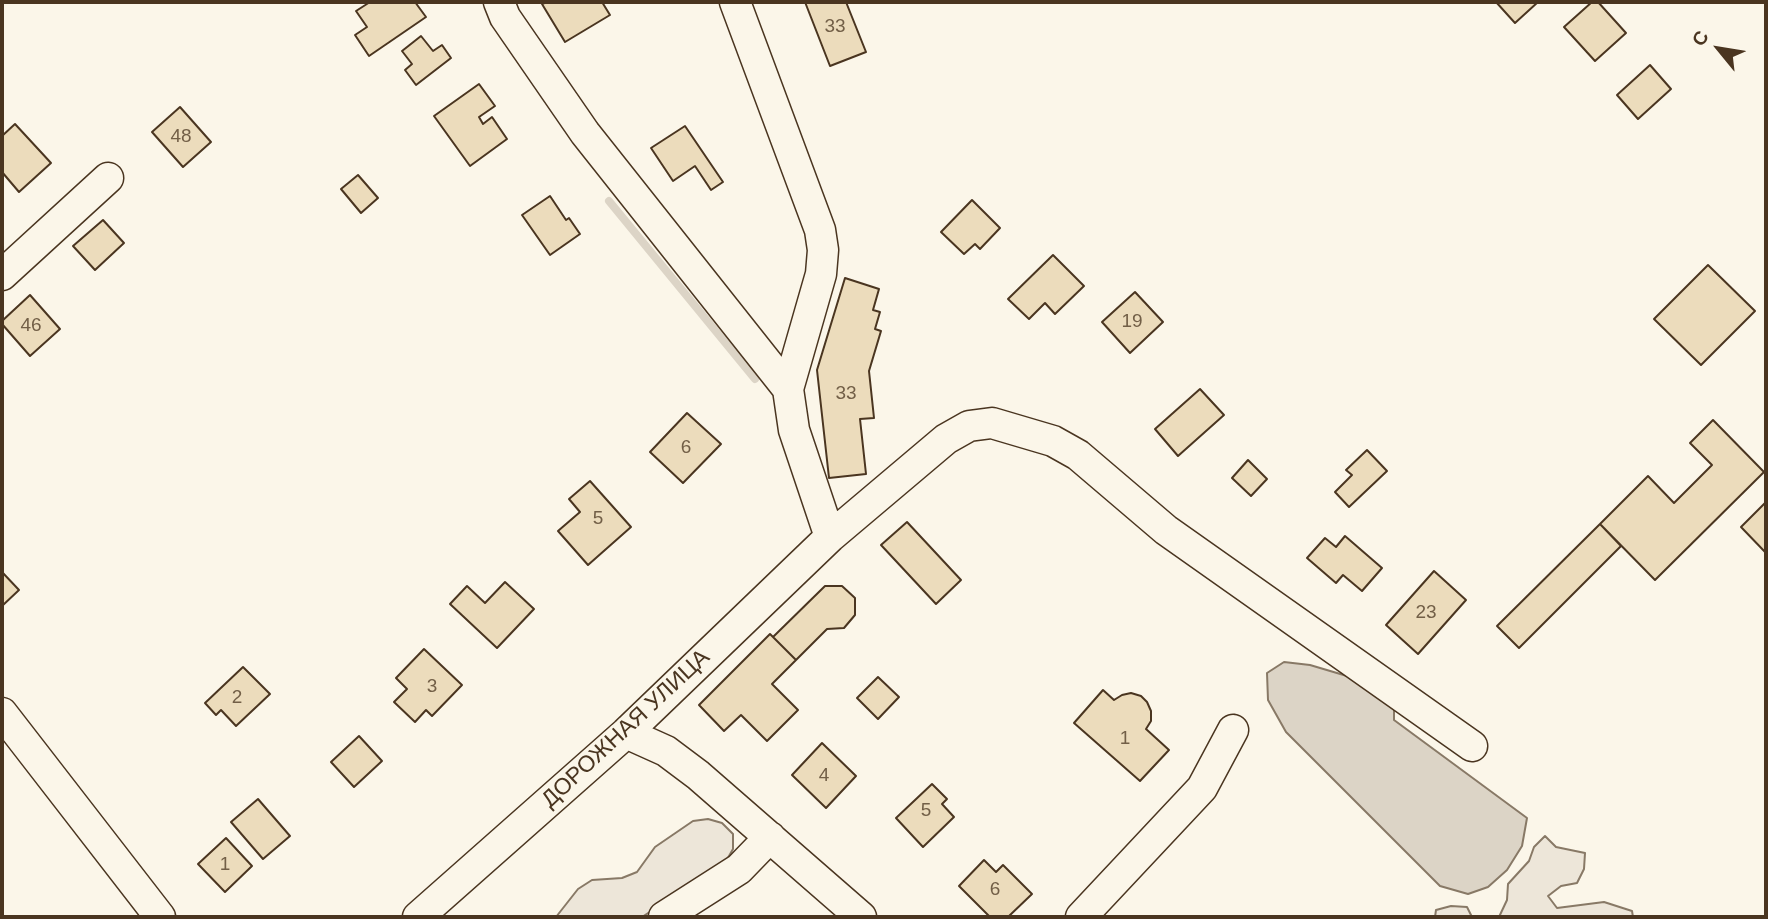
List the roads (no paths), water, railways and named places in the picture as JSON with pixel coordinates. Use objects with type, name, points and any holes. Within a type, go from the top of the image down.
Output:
[{"type":"street","points":[[499,2],[505,17],[585,133],[788,389]]},
{"type":"street","points":[[735,2],[820,230],[823,250],[821,274],[788,389],[794,430],[830,537]]},
{"type":"street","points":[[2,275],[108,178]]},
{"type":"street","name":"ДОРОЖНАЯ УЛИЦА","points":[[426,915],[626,733],[830,537],[946,439],[969,426],[992,423],[1053,442],[1078,455],[1166,530],[1472,746]]},
{"type":"street","points":[[2,713],[160,917]]},
{"type":"street","points":[[1081,917],[1202,788],[1233,730]]},
{"type":"street","points":[[626,733],[666,751],[688,767],[861,917]]},
{"type":"street","points":[[664,917],[739,869],[769,837]]},
{"type":"waterway","points":[[609,201],[755,379]]}]
